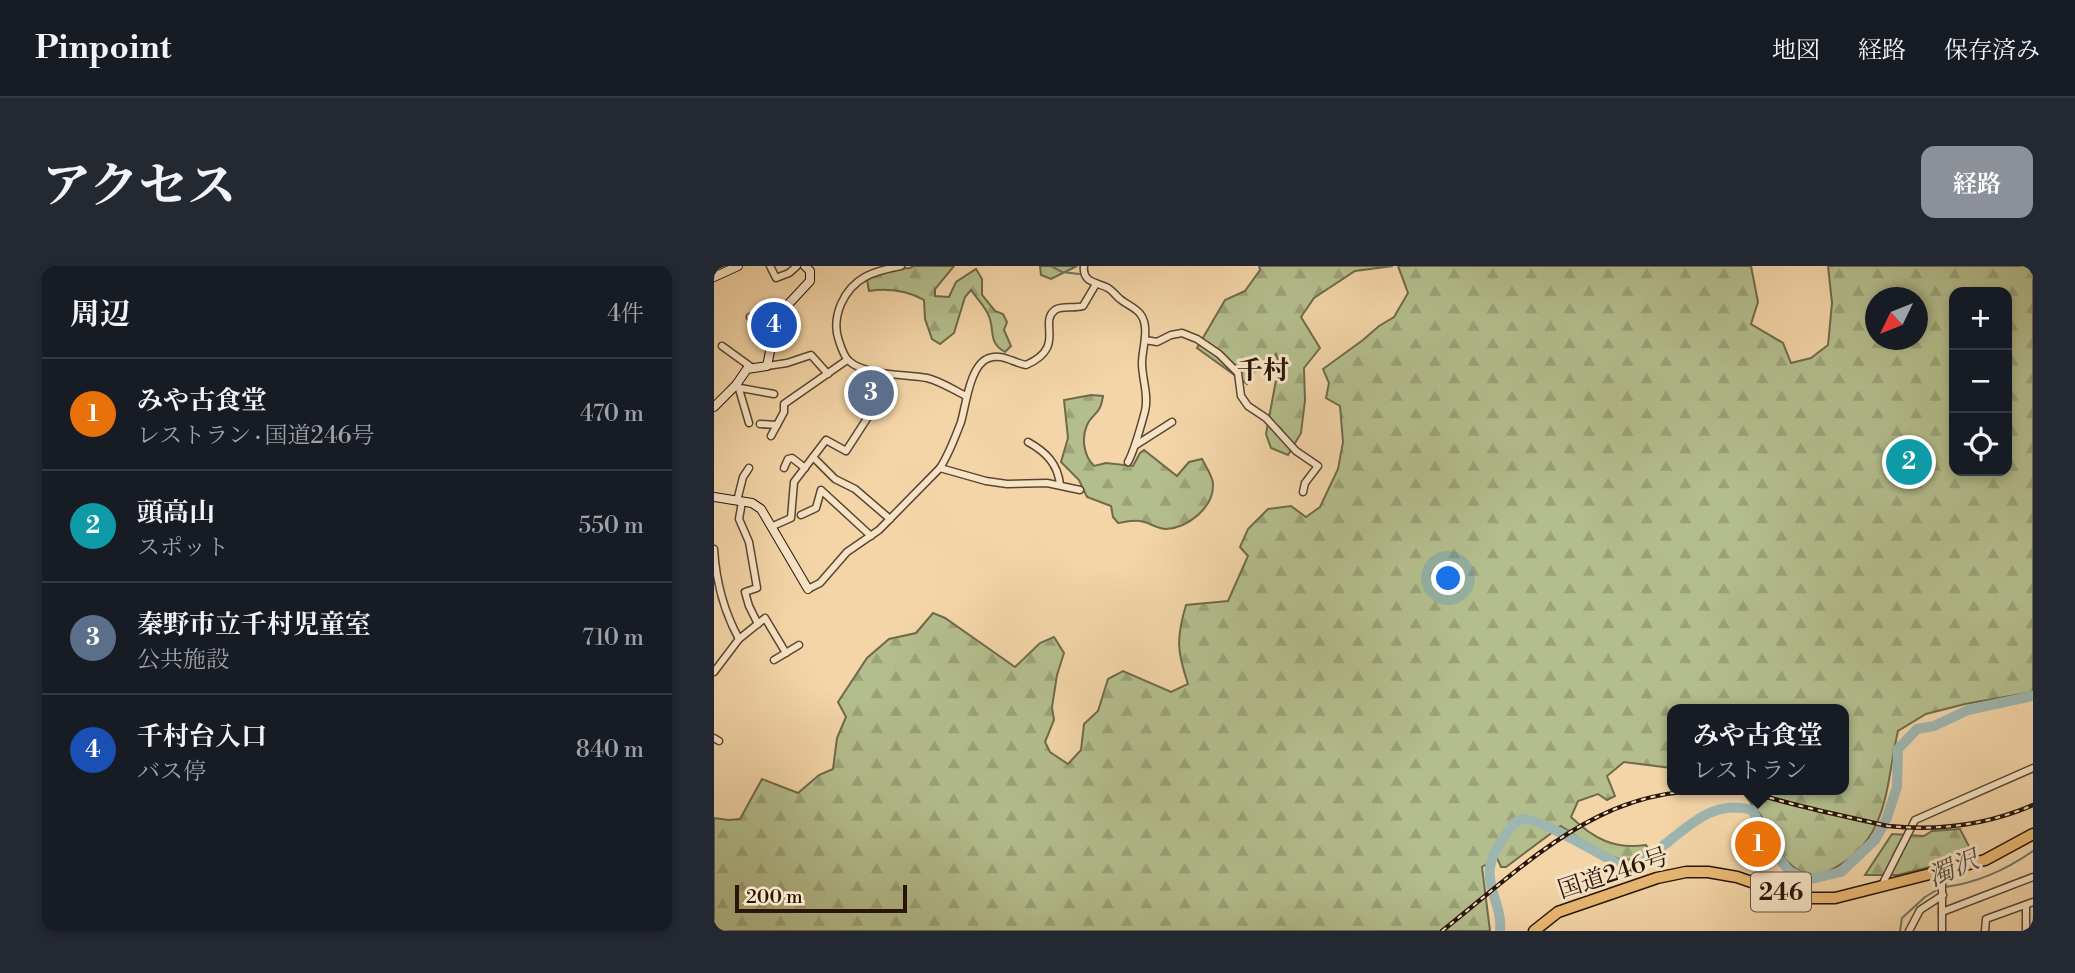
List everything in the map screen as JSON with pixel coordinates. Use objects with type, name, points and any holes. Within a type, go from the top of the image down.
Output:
[{"type":"highway","name":"国道246号","points":[[1534,931],[1558,912],[1657,878],[1686,872],[1737,877],[1786,894],[1809,898],[1835,898],[1985,860],[2033,834]]},
{"type":"street","points":[[718,272],[738,266]]},
{"type":"street","points":[[770,266],[776,278],[789,273],[797,266]]},
{"type":"street","points":[[862,276],[901,266]]},
{"type":"street","points":[[1084,266],[1084,275],[1109,289],[1144,319],[1142,362],[1145,410],[1136,445],[1128,462]]},
{"type":"street","points":[[766,366],[774,332],[786,305],[810,281],[808,267]]},
{"type":"street","points":[[863,267],[862,276],[843,301],[837,320],[837,335],[847,360],[891,376],[927,379],[966,396]]},
{"type":"street","points":[[714,497],[752,503],[761,509],[808,589],[820,583],[847,552],[890,519],[940,468],[961,421],[966,396],[976,369],[988,358],[999,356],[1026,365],[1043,356],[1049,346],[1049,318],[1053,312],[1062,308],[1083,306],[1096,284]]},
{"type":"street","points":[[750,317],[781,315]]},
{"type":"street","points":[[1145,340],[1157,342],[1177,334],[1189,335],[1219,354],[1234,368],[1240,378],[1244,402],[1266,418],[1296,451],[1318,466],[1303,492]]},
{"type":"street","points":[[722,346],[751,367]]},
{"type":"street","points":[[715,404],[737,388],[744,371],[751,367],[788,363],[811,355],[828,374]]},
{"type":"street","points":[[771,436],[784,412],[785,404],[847,360]]},
{"type":"street","points":[[773,526],[790,518],[793,482],[826,440],[846,451],[891,376]]},
{"type":"street","points":[[737,388],[775,394]]},
{"type":"street","points":[[737,388],[749,424]]},
{"type":"street","points":[[759,402],[761,392]]},
{"type":"street","points":[[1136,445],[1172,422]]},
{"type":"street","points":[[760,424],[777,425]]},
{"type":"street","points":[[1028,442],[1049,458],[1059,475],[1060,485]]},
{"type":"street","points":[[813,457],[835,479],[855,489],[890,519]]},
{"type":"street","points":[[784,464],[792,458],[805,468]]},
{"type":"street","points":[[749,468],[743,477],[738,519],[749,542],[757,588],[745,592],[748,606],[758,624]]},
{"type":"street","points":[[940,468],[986,481],[1007,484],[1035,482],[1080,490]]},
{"type":"street","points":[[801,514],[816,508],[821,490],[871,536]]},
{"type":"street","points":[[714,549],[715,570],[723,604],[739,639]]},
{"type":"street","points":[[714,671],[739,639],[765,618],[786,653]]},
{"type":"street","points":[[774,660],[799,645]]},
{"type":"street","points":[[1882,885],[1915,820],[2033,768]]},
{"type":"street","points":[[1942,912],[2033,877]]},
{"type":"street","points":[[1909,931],[1920,910],[1942,890],[1942,931]]},
{"type":"street","points":[[1985,931],[1986,919],[2029,904],[2026,931]]},
{"type":"green space","points":[[914,266],[954,266],[935,289],[935,296],[949,297],[956,282],[976,269],[982,279],[982,295],[995,311],[1003,314],[1007,322],[1004,330],[1011,346],[1005,352],[996,345],[989,315],[971,290],[965,297],[954,333],[940,344],[932,339],[925,319],[924,300],[897,291],[869,291],[867,280],[882,270]]},
{"type":"green space","points":[[1040,266],[1077,266],[1051,279],[1041,275]]},
{"type":"green space","points":[[1259,266],[1393,266],[1355,271],[1314,298],[1301,317],[1320,348],[1304,368],[1305,400],[1301,433],[1288,455],[1271,448],[1266,434],[1279,364],[1276,354],[1263,369],[1255,371],[1247,384],[1197,348],[1225,300],[1245,291],[1260,270]]},
{"type":"green space","points":[[1398,266],[1751,266],[1758,302],[1751,324],[1783,343],[1791,363],[1811,358],[1828,345],[1832,303],[1828,266],[2033,266],[2033,692],[1926,714],[1898,731],[1887,792],[1875,828],[1865,844],[1850,858],[1819,874],[1803,873],[1785,859],[1767,824],[1745,795],[1849,795],[1849,704],[1667,704],[1667,767],[1624,762],[1607,776],[1615,796],[1607,800],[1598,794],[1578,801],[1571,817],[1605,841],[1624,846],[1646,845],[1649,850],[1631,859],[1616,858],[1591,846],[1561,826],[1506,867],[1501,867],[1497,858],[1482,867],[1490,931],[714,931],[714,818],[740,819],[762,779],[798,793],[819,775],[833,769],[837,738],[846,717],[838,702],[867,658],[889,639],[916,633],[933,613],[945,618],[1015,667],[1040,643],[1054,637],[1064,653],[1052,707],[1054,720],[1045,742],[1050,752],[1068,764],[1081,750],[1084,724],[1098,711],[1108,679],[1123,671],[1171,692],[1188,684],[1179,645],[1186,605],[1228,601],[1248,556],[1240,547],[1248,529],[1268,509],[1291,506],[1306,517],[1320,507],[1338,469],[1343,442],[1340,406],[1326,398],[1329,383],[1323,369],[1394,317],[1408,293]]},
{"type":"green space","points":[[1091,395],[1103,396],[1084,436],[1086,452],[1094,466],[1106,463],[1133,466],[1144,450],[1177,476],[1189,462],[1202,459],[1213,484],[1209,501],[1198,515],[1182,525],[1166,529],[1140,521],[1118,523],[1113,517],[1111,506],[1087,497],[1079,480],[1061,462],[1068,438],[1064,400]]},
{"type":"green space","points":[[1960,829],[1974,856],[1898,875],[1865,875],[1892,834],[1924,836],[1932,831]]},
{"type":"waterway","points":[[1051,266],[1062,272],[1079,274]]},
{"type":"waterway","points":[[1500,931],[1490,867],[1499,844],[1520,820],[1542,824],[1625,868],[1658,849],[1707,814],[1728,808],[1752,810],[1776,854],[1789,871],[1807,880],[1841,872],[1875,840],[1886,820],[1897,787],[1898,749],[1917,729],[1934,726],[1968,710],[2033,696]]},
{"type":"waterway","name":"濁沢","points":[[1945,887],[1991,874],[2033,851]]},
{"type":"waterway","name":"濁沢","points":[[1900,931],[1902,918],[1925,897],[1940,888]]},
{"type":"railway","points":[[1442,931],[1546,848],[1580,826],[1617,808],[1667,795]]},
{"type":"railway","points":[[1757,795],[1888,826],[1925,828],[1980,822],[2033,805]]},
{"type":"place","name":"千村台入口","points":[[774,325]]},
{"type":"place","name":"秦野市立千村児童室","points":[[871,393]]},
{"type":"place","name":"頭高山","points":[[1909,462]]},
{"type":"place","name":"みや古食堂","points":[[1758,844]]},
{"type":"district","name":"千村","points":[[1263,370]]}]
